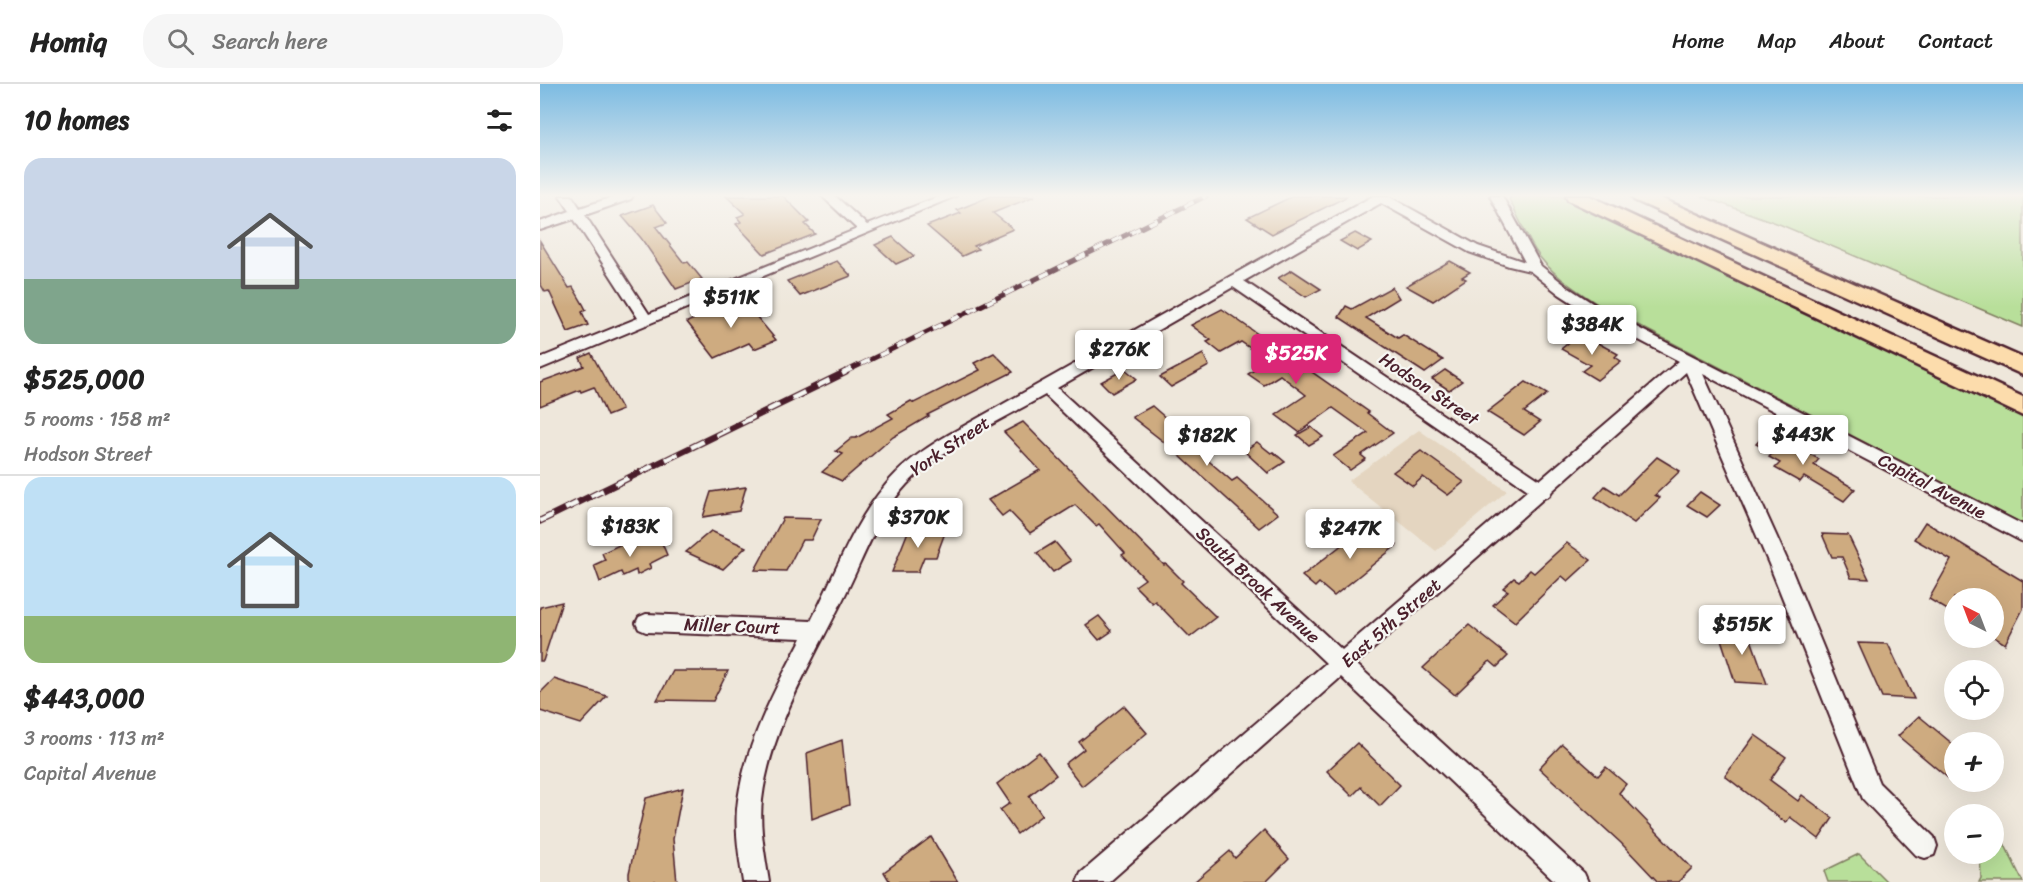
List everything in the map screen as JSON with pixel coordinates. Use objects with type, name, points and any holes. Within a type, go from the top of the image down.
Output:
[{"type":"highway","points":[[1656,233],[2023,407]]},
{"type":"highway","points":[[1724,233],[2023,367]]},
{"type":"street","points":[[589,233],[646,320]]},
{"type":"street","points":[[540,364],[857,233]]},
{"type":"street","name":"York Street","points":[[756,882],[750,842],[750,801],[756,772],[771,726],[875,514],[889,493],[928,455],[954,439],[1316,233]]},
{"type":"street","points":[[1447,233],[1487,255],[1535,268]]},
{"type":"street","name":"Capital Avenue","points":[[1516,233],[1535,268],[1598,313],[2023,534]]},
{"type":"street","name":"Hodson Street","points":[[1234,280],[1543,491]]},
{"type":"street","points":[[1689,361],[1779,564],[1871,791],[1925,846]]},
{"type":"street","name":"East 5th Street","points":[[1090,882],[1543,491],[1689,361]]},
{"type":"street","name":"South Brook Avenue","points":[[1046,387],[1575,882]]},
{"type":"street","name":"Miller Court","points":[[646,623],[818,630]]},
{"type":"shaded area","points":[[1419,430],[1507,491],[1436,551],[1348,481]]},
{"type":"green space","points":[[1526,233],[1640,233],[2023,416],[2023,524],[1599,305],[1564,281],[1548,267]]},
{"type":"green space","points":[[1801,233],[2023,233],[2023,327]]},
{"type":"green space","points":[[2004,843],[2023,882],[1979,882],[1980,864],[2004,864]]},
{"type":"green space","points":[[1859,854],[1887,882],[1828,882],[1824,871]]},
{"type":"building","points":[[637,233],[661,233],[684,263],[688,262],[702,279],[676,289]]},
{"type":"building","points":[[745,233],[815,234],[764,254]]},
{"type":"building","points":[[935,233],[1003,233],[974,246],[978,249],[962,256]]},
{"type":"building","points":[[1355,233],[1372,242],[1357,251],[1340,241]]},
{"type":"building","points":[[893,237],[914,256],[896,264],[875,245]]},
{"type":"building","points":[[540,241],[569,288],[573,287],[583,304],[586,310],[582,312],[588,325],[568,332],[549,291],[545,292],[540,283]]},
{"type":"building","points":[[837,261],[851,276],[800,296],[787,281]]},
{"type":"building","points":[[1450,261],[1470,272],[1462,277],[1466,279],[1433,301],[1406,286]]},
{"type":"building","points":[[1292,270],[1321,289],[1306,297],[1278,278]]},
{"type":"building","points":[[1392,287],[1399,298],[1366,318],[1398,338],[1403,335],[1443,360],[1425,373],[1339,317],[1346,306],[1352,309]]},
{"type":"building","points":[[742,299],[776,340],[754,349],[749,343],[715,358],[687,322]]},
{"type":"building","points":[[1222,309],[1369,412],[1367,413],[1393,433],[1361,455],[1366,459],[1350,470],[1333,456],[1368,433],[1333,408],[1299,432],[1276,415],[1306,395],[1280,375],[1264,385],[1248,374],[1269,361],[1241,342],[1221,353],[1207,342],[1211,340],[1191,325]]},
{"type":"building","points":[[1583,335],[1618,354],[1615,357],[1621,361],[1597,380],[1582,371],[1590,365],[1561,349],[1577,336],[1580,338]]},
{"type":"building","points":[[591,353],[622,410],[607,416],[594,387],[581,392],[580,390],[540,406],[540,382],[584,366],[580,358]]},
{"type":"building","points":[[994,353],[1013,372],[927,415],[929,416],[893,437],[842,481],[822,472],[843,454],[836,451],[852,438],[893,418],[888,414],[911,401],[914,403],[980,370],[974,363]]},
{"type":"building","points":[[1203,354],[1209,366],[1171,387],[1160,377]]},
{"type":"building","points":[[1125,369],[1137,379],[1112,393],[1101,382]]},
{"type":"building","points":[[1445,370],[1462,381],[1449,390],[1432,379]]},
{"type":"building","points":[[1526,382],[1547,394],[1524,412],[1540,422],[1524,435],[1487,412]]},
{"type":"building","points":[[1152,406],[1207,454],[1203,456],[1232,481],[1237,478],[1278,514],[1259,528],[1169,446],[1132,417]]},
{"type":"building","points":[[1023,422],[1164,565],[1166,564],[1183,581],[1181,583],[1216,617],[1190,637],[1155,601],[1152,603],[1135,586],[1145,579],[1122,555],[1125,553],[1099,524],[1096,526],[1075,505],[1030,533],[1009,511],[1002,516],[988,500],[1040,470],[1004,432]]},
{"type":"building","points":[[1311,427],[1323,437],[1309,445],[1297,435]]},
{"type":"building","points":[[1767,432],[1819,459],[1814,465],[1855,489],[1844,501],[1804,477],[1800,482],[1775,468],[1780,463],[1769,457],[1773,453],[1756,444]]},
{"type":"building","points":[[1257,442],[1285,462],[1268,473],[1244,451]]},
{"type":"building","points":[[1421,451],[1464,482],[1448,495],[1423,477],[1413,486],[1393,472]]},
{"type":"building","points":[[1657,457],[1680,471],[1655,495],[1660,498],[1634,523],[1595,497],[1605,486],[1619,495]]},
{"type":"building","points":[[746,487],[739,511],[703,517],[711,492]]},
{"type":"building","points":[[1700,492],[1720,505],[1707,517],[1687,505]]},
{"type":"building","points":[[783,518],[821,519],[811,540],[802,540],[786,571],[755,570]]},
{"type":"building","points":[[1925,522],[2023,581],[2023,609],[2005,644],[2004,588],[1944,588],[1944,608],[1929,599],[1951,560],[1914,539]]},
{"type":"building","points":[[1370,523],[1397,545],[1334,596],[1319,583],[1315,587],[1302,576]]},
{"type":"building","points":[[909,529],[946,530],[936,557],[924,557],[918,572],[892,572]]},
{"type":"building","points":[[711,531],[746,547],[723,569],[686,552]]},
{"type":"building","points":[[1822,534],[1848,535],[1869,579],[1851,578],[1842,557],[1832,557]]},
{"type":"building","points":[[659,536],[667,555],[649,564],[651,568],[637,575],[636,570],[623,576],[621,572],[600,582],[594,565],[605,560],[602,553],[636,537],[639,545]]},
{"type":"building","points":[[1055,542],[1071,561],[1053,572],[1037,553]]},
{"type":"building","points":[[1567,543],[1591,560],[1568,581],[1562,576],[1515,622],[1493,605],[1508,591],[1503,588],[1514,578],[1519,581],[1530,570],[1534,573]]},
{"type":"building","points":[[562,602],[543,661],[540,661],[540,607]]},
{"type":"building","points":[[1099,616],[1112,631],[1099,640],[1086,625]]},
{"type":"building","points":[[1469,625],[1508,656],[1497,667],[1490,661],[1455,695],[1423,668]]},
{"type":"building","points":[[1717,627],[1747,628],[1767,684],[1735,682]]},
{"type":"building","points":[[1858,643],[1888,644],[1914,699],[1882,697]]},
{"type":"building","points":[[673,671],[728,671],[713,701],[657,700]]},
{"type":"building","points":[[554,679],[607,696],[581,724],[540,711],[540,693]]},
{"type":"building","points":[[1124,706],[1147,733],[1082,786],[1065,764],[1084,749],[1079,742]]},
{"type":"building","points":[[1919,716],[1944,737],[1944,775],[1898,736]]},
{"type":"building","points":[[1755,735],[1786,757],[1770,780],[1798,801],[1802,795],[1833,818],[1819,839],[1790,817],[1786,823],[1725,776]]},
{"type":"building","points":[[842,740],[849,805],[812,819],[807,753]]},
{"type":"building","points":[[1357,743],[1400,785],[1380,806],[1361,787],[1352,796],[1327,771]]},
{"type":"building","points":[[1562,744],[1598,776],[1606,767],[1626,784],[1619,793],[1692,868],[1678,882],[1658,882],[1621,843],[1539,768]]},
{"type":"building","points":[[1039,752],[1056,775],[1029,796],[1042,815],[1017,834],[1000,810],[1010,803],[997,784]]},
{"type":"building","points":[[683,788],[673,839],[677,882],[629,882],[646,798]]},
{"type":"building","points":[[1264,830],[1289,859],[1266,882],[1194,882],[1230,851],[1235,858]]},
{"type":"building","points":[[931,837],[958,882],[890,882],[884,872]]},
{"type":"railway","points":[[843,373],[1130,233]]},
{"type":"railway","points":[[540,521],[846,372]]}]
